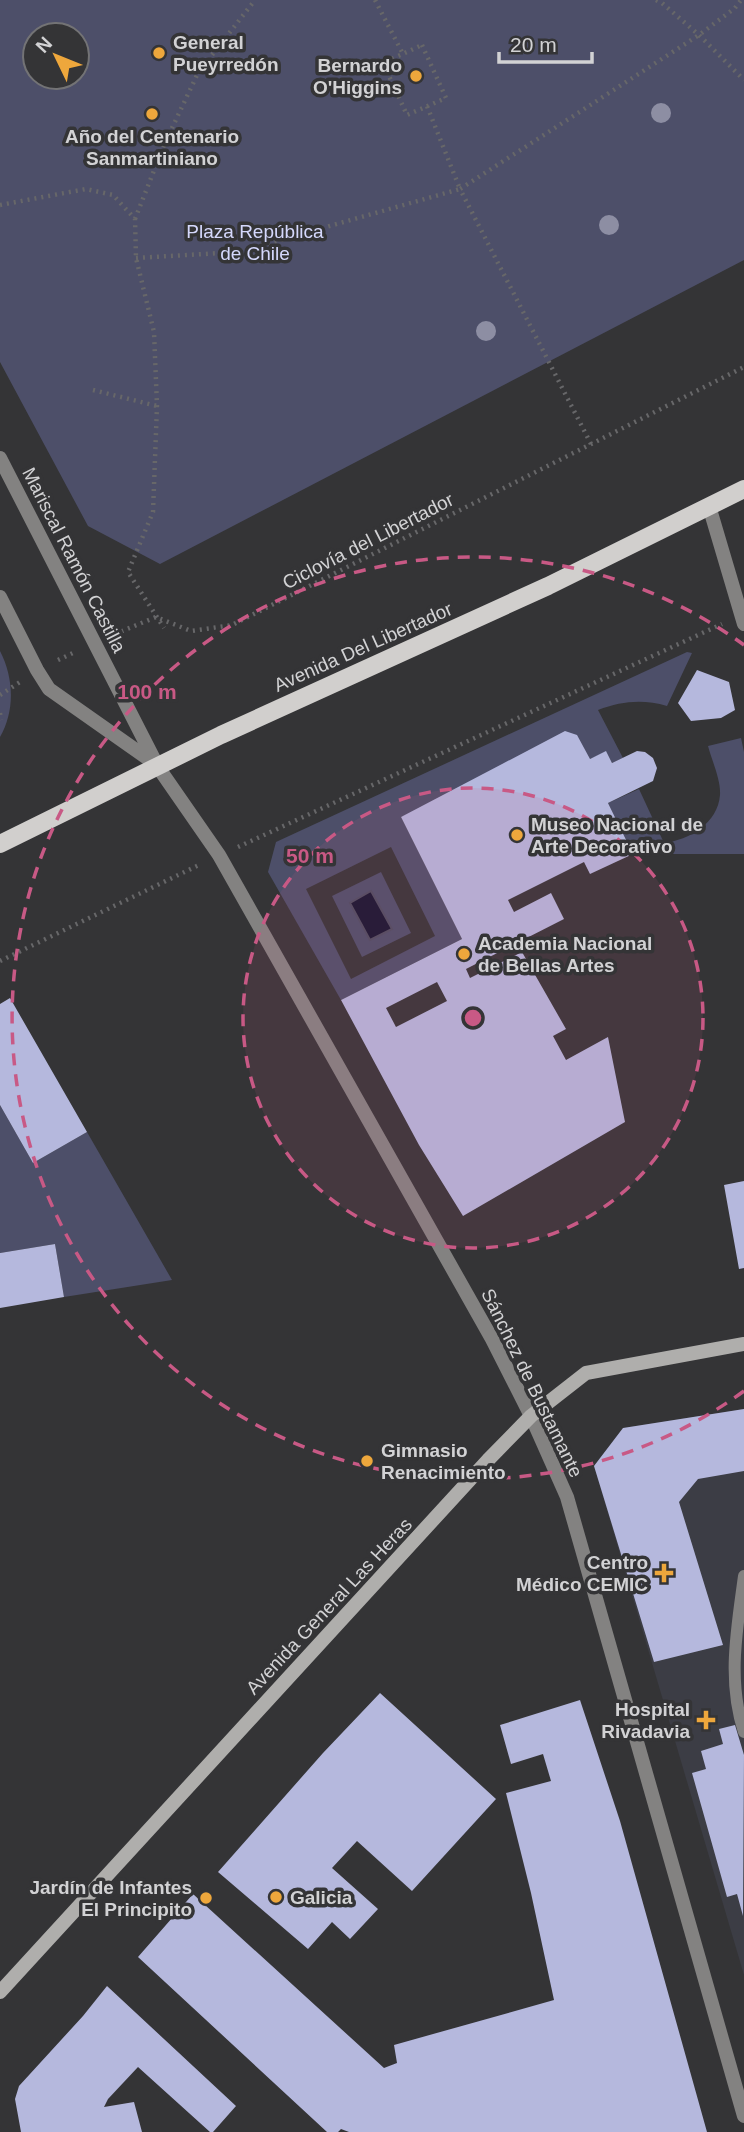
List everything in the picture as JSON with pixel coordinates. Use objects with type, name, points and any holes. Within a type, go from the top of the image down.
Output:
[{"type":"main road","name":"Avenida Del Libertador","points":[[0,844],[221,735],[548,586],[744,489]]},
{"type":"main road","name":"Avenida General Las Heras","points":[[0,1992],[531,1416],[586,1373],[744,1344]]},
{"type":"street","name":"Mariscal Ramón Castilla","points":[[0,458],[158,766]]},
{"type":"street","points":[[709,506],[743,619]]},
{"type":"street","points":[[0,597],[49,689],[158,766]]},
{"type":"street","name":"Sánchez de Bustamante","points":[[158,766],[219,855],[492,1339],[531,1416],[567,1497],[744,2116]]},
{"type":"lane","points":[[744,1576],[735,1643],[734,1684],[744,1732]]},
{"type":"path","points":[[164,628],[128,572],[153,512],[157,406],[154,331],[136,258],[135,219],[164,145],[198,73],[255,0]]},
{"type":"path","points":[[375,0],[403,54]]},
{"type":"path","points":[[656,0],[699,35],[744,80]]},
{"type":"path","points":[[136,258],[239,252],[460,189],[699,35],[735,8],[741,0]]},
{"type":"path","points":[[422,45],[446,98],[427,106],[407,116],[383,63],[422,45]]},
{"type":"path","points":[[427,106],[460,189],[591,444]]},
{"type":"path","points":[[0,205],[86,189],[113,195],[135,219]]},
{"type":"path","name":"Ciclovía del Libertador","points":[[156,617],[191,631],[232,625],[744,367]]},
{"type":"path","points":[[93,390],[157,406]]},
{"type":"path","points":[[0,695],[37,670],[156,617]]},
{"type":"path","points":[[0,961],[219,855],[743,619]]},
{"type":"path","points":[[0,713],[1,720]]},
{"type":"shaded area","points":[[371,891],[392,929],[370,940],[350,903]]},
{"type":"shaded area","name":"Hospital Rivadavia","points":[[744,1409],[744,1975],[594,1466],[623,1428]]},
{"type":"green space","name":"Plaza República de Chile","points":[[0,0],[744,0],[744,260],[160,564],[88,526],[0,362]]},
{"type":"green space","points":[[0,651],[8,672],[11,694],[8,716],[0,737]]},
{"type":"green space","points":[[687,652],[692,653],[667,706],[632,702],[598,710],[623,758],[612,763],[606,752],[401,817],[462,939],[341,1000],[268,872],[276,842]],"holes":[[[391,847],[435,936],[351,979],[306,889]]]},
{"type":"green space","points":[[741,738],[744,752],[744,854],[633,854],[608,803],[639,789],[664,843],[692,834],[714,814],[720,795],[718,777],[708,746]]},
{"type":"green space","points":[[381,872],[411,933],[362,957],[332,896]]},
{"type":"green space","points":[[0,1105],[33,1163],[87,1132],[172,1280],[64,1297],[55,1244],[0,1253]]},
{"type":"building","points":[[697,670],[729,682],[735,710],[721,718],[691,721],[678,703]]},
{"type":"building","points":[[565,731],[577,735],[590,759],[606,751],[612,763],[637,751],[645,752],[653,758],[657,768],[653,781],[608,803],[633,854],[590,874],[584,862],[508,900],[514,912],[551,893],[564,919],[466,969],[470,978],[522,952],[566,1029],[553,1036],[566,1060],[608,1037],[625,1122],[463,1216],[419,1145],[341,1000],[462,939],[401,817]],"holes":[[[437,982],[447,1001],[396,1027],[386,1008]]]},
{"type":"building","points":[[10,998],[87,1132],[33,1163],[0,1105],[0,1004]]},
{"type":"building","points":[[744,1181],[744,1268],[739,1269],[724,1185]]},
{"type":"building","points":[[55,1244],[64,1297],[0,1308],[0,1253]]},
{"type":"building","name":"Centro Médico CEMIC","points":[[744,1409],[744,1471],[698,1479],[679,1502],[723,1645],[654,1662],[594,1466],[623,1428]]},
{"type":"building","points":[[380,1693],[496,1799],[412,1891],[357,1841],[332,1868],[378,1909],[350,1939],[332,1922],[308,1949],[218,1872]]},
{"type":"building","points":[[580,1700],[620,1821],[707,2132],[349,2132],[341,2129],[338,2132],[327,2132],[138,1957],[193,1894],[384,2068],[397,2063],[394,2045],[554,2000],[506,1793],[551,1781],[543,1754],[511,1764],[500,1725]]},
{"type":"building","name":"Hospital Rivadavia","points":[[735,1725],[744,1755],[743,1916],[737,1894],[727,1897],[692,1773],[706,1769],[701,1751],[723,1744],[719,1729]]},
{"type":"building","points":[[107,1986],[236,2106],[213,2132],[138,2067],[108,2099],[104,2107],[134,2102],[142,2132],[21,2132],[15,2099],[19,2086]]},
{"type":"place","name":"General Pueyrredón","points":[[159,53]]},
{"type":"place","name":"Bernardo O'Higgins","points":[[416,76]]},
{"type":"place","name":"Año del Centenario Sanmartiniano","points":[[152,114]]},
{"type":"place","name":"Museo Nacional de Arte Decorativo","points":[[517,835]]},
{"type":"place","name":"Academia Nacional de Bellas Artes","points":[[464,954]]},
{"type":"place","name":"Gimnasio Renacimiento","points":[[367,1461]]},
{"type":"place","name":"Centro Médico CEMIC","points":[[664,1573]]},
{"type":"place","name":"Hospital Rivadavia","points":[[706,1720]]},
{"type":"place","name":"Galicia","points":[[276,1897]]},
{"type":"place","name":"Jardín de Infantes El Principito","points":[[206,1898]]}]
